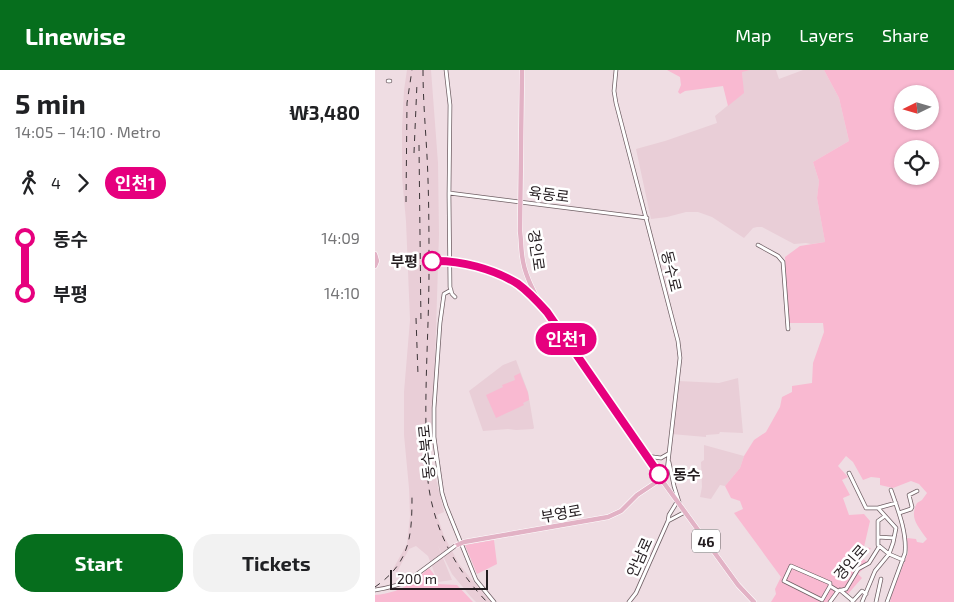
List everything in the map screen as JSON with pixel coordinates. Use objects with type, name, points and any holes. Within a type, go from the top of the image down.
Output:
[{"type":"main road","name":"경인로","points":[[522,70],[522,255],[527,276],[543,308],[661,479],[738,585],[754,602]]},
{"type":"main road","points":[[375,254],[377,261],[375,266]]},
{"type":"main road","name":"부영로","points":[[455,546],[461,543],[608,517],[621,511],[637,495],[661,479]]},
{"type":"street","name":"동수북로","points":[[446,70],[450,105],[451,290],[455,297]]},
{"type":"street","name":"동수로","points":[[616,70],[615,91],[617,103],[677,341],[679,358],[667,471],[661,479]]},
{"type":"street","name":"육동로","points":[[449,193],[647,218]]},
{"type":"street","points":[[757,245],[778,256],[783,262],[788,328]]},
{"type":"street","name":"동수북로","points":[[451,290],[444,294],[440,323],[434,408],[434,437],[442,493],[476,580],[494,602]]},
{"type":"street","points":[[645,456],[661,458],[669,455],[679,503]]},
{"type":"street","points":[[849,473],[866,508],[878,508],[896,503]]},
{"type":"street","points":[[887,602],[903,560],[906,546],[903,524],[891,490]]},
{"type":"street","points":[[899,513],[913,507],[909,495],[917,491]]},
{"type":"street","name":"안남로","points":[[629,602],[668,521],[669,515],[679,503]]},
{"type":"street","points":[[878,508],[896,528]]},
{"type":"street","points":[[668,521],[685,512]]},
{"type":"street","points":[[885,516],[878,521],[878,546],[889,554],[903,560]]},
{"type":"street","points":[[862,602],[875,571],[889,554],[896,528],[903,524]]},
{"type":"street","points":[[878,537],[894,538]]},
{"type":"street","points":[[375,590],[400,585],[455,546]]},
{"type":"street","name":"경인로","points":[[830,602],[839,591],[846,589],[858,569],[869,563],[879,547]]},
{"type":"street","name":"경인로","points":[[830,586],[822,600],[784,581],[791,566],[830,583],[830,586],[839,591]]},
{"type":"street","points":[[876,602],[881,579]]},
{"type":"street","points":[[839,591],[844,592],[853,601],[862,591],[866,594]]},
{"type":"shaded area","points":[[407,70],[431,70],[438,163],[439,235],[431,458],[444,512],[437,515],[444,536],[459,564],[491,602],[476,602],[471,597],[452,574],[438,546],[452,580],[438,582],[428,556],[416,546],[409,549],[397,572],[393,569],[407,544],[410,516],[404,435],[404,392],[410,320],[406,221],[402,177],[402,128]]},
{"type":"shaded area","points":[[667,70],[750,70],[742,72],[744,93],[728,106],[723,86],[685,91],[680,94],[678,92],[681,85],[680,77]]},
{"type":"shaded area","points":[[776,70],[779,79],[803,70],[824,70],[839,98],[849,141],[813,162],[819,181],[817,198],[825,242],[794,244],[762,227],[753,228],[744,238],[712,217],[698,212],[686,212],[651,219],[636,149],[717,123],[715,116],[743,93],[742,71]]},
{"type":"shaded area","points":[[824,70],[954,70],[954,602],[890,602],[908,553],[907,538],[916,539],[917,542],[923,543],[927,539],[914,518],[917,503],[927,493],[919,484],[911,481],[893,488],[880,485],[880,478],[871,477],[863,480],[853,462],[846,456],[838,466],[848,477],[842,480],[850,495],[843,498],[849,515],[864,514],[870,521],[864,547],[871,548],[863,559],[869,563],[858,574],[862,578],[847,595],[840,593],[831,602],[771,602],[776,594],[775,589],[781,577],[734,513],[743,509],[740,501],[731,498],[725,486],[740,468],[744,456],[754,440],[766,432],[780,407],[782,397],[792,392],[792,386],[812,383],[813,363],[824,332],[823,323],[789,323],[785,257],[800,246],[825,242],[817,198],[819,181],[813,162],[849,141],[839,98]]},
{"type":"shaded area","points":[[516,360],[528,392],[534,428],[483,431],[469,391],[503,365]]},
{"type":"shaded area","points":[[520,373],[529,400],[523,403],[524,405],[496,418],[486,395],[503,387],[502,385],[515,380],[514,376]]},
{"type":"shaded area","points":[[738,378],[743,433],[720,432],[719,434],[706,435],[706,437],[671,434],[678,381],[719,383]]},
{"type":"shaded area","points":[[704,445],[744,456],[740,468],[725,486],[720,485],[711,499],[700,497],[702,487],[701,462],[704,460]]},
{"type":"shaded area","points":[[494,540],[497,564],[477,574],[465,545]]},
{"type":"shaded area","points":[[429,568],[436,577],[436,584],[457,585],[473,602],[375,602],[375,595],[392,592],[411,583]]},
{"type":"railway","points":[[406,202],[407,103],[412,70]]},
{"type":"railway","points":[[423,70],[429,214],[426,409],[428,479],[433,508],[447,547],[461,570],[487,602]]},
{"type":"railway","points":[[414,153],[417,83]]},
{"type":"railway","points":[[419,145],[421,325]]},
{"type":"railway","points":[[416,318],[418,375]]},
{"type":"railway","points":[[375,587],[387,578],[403,557],[410,535],[412,494]]},
{"type":"metro line","name":"인천1","points":[[432,261],[455,262],[497,272],[531,294],[547,312],[659,474]]},
{"type":"place","name":"부평","points":[[432,261]]},
{"type":"place","name":"동수","points":[[659,474]]}]
